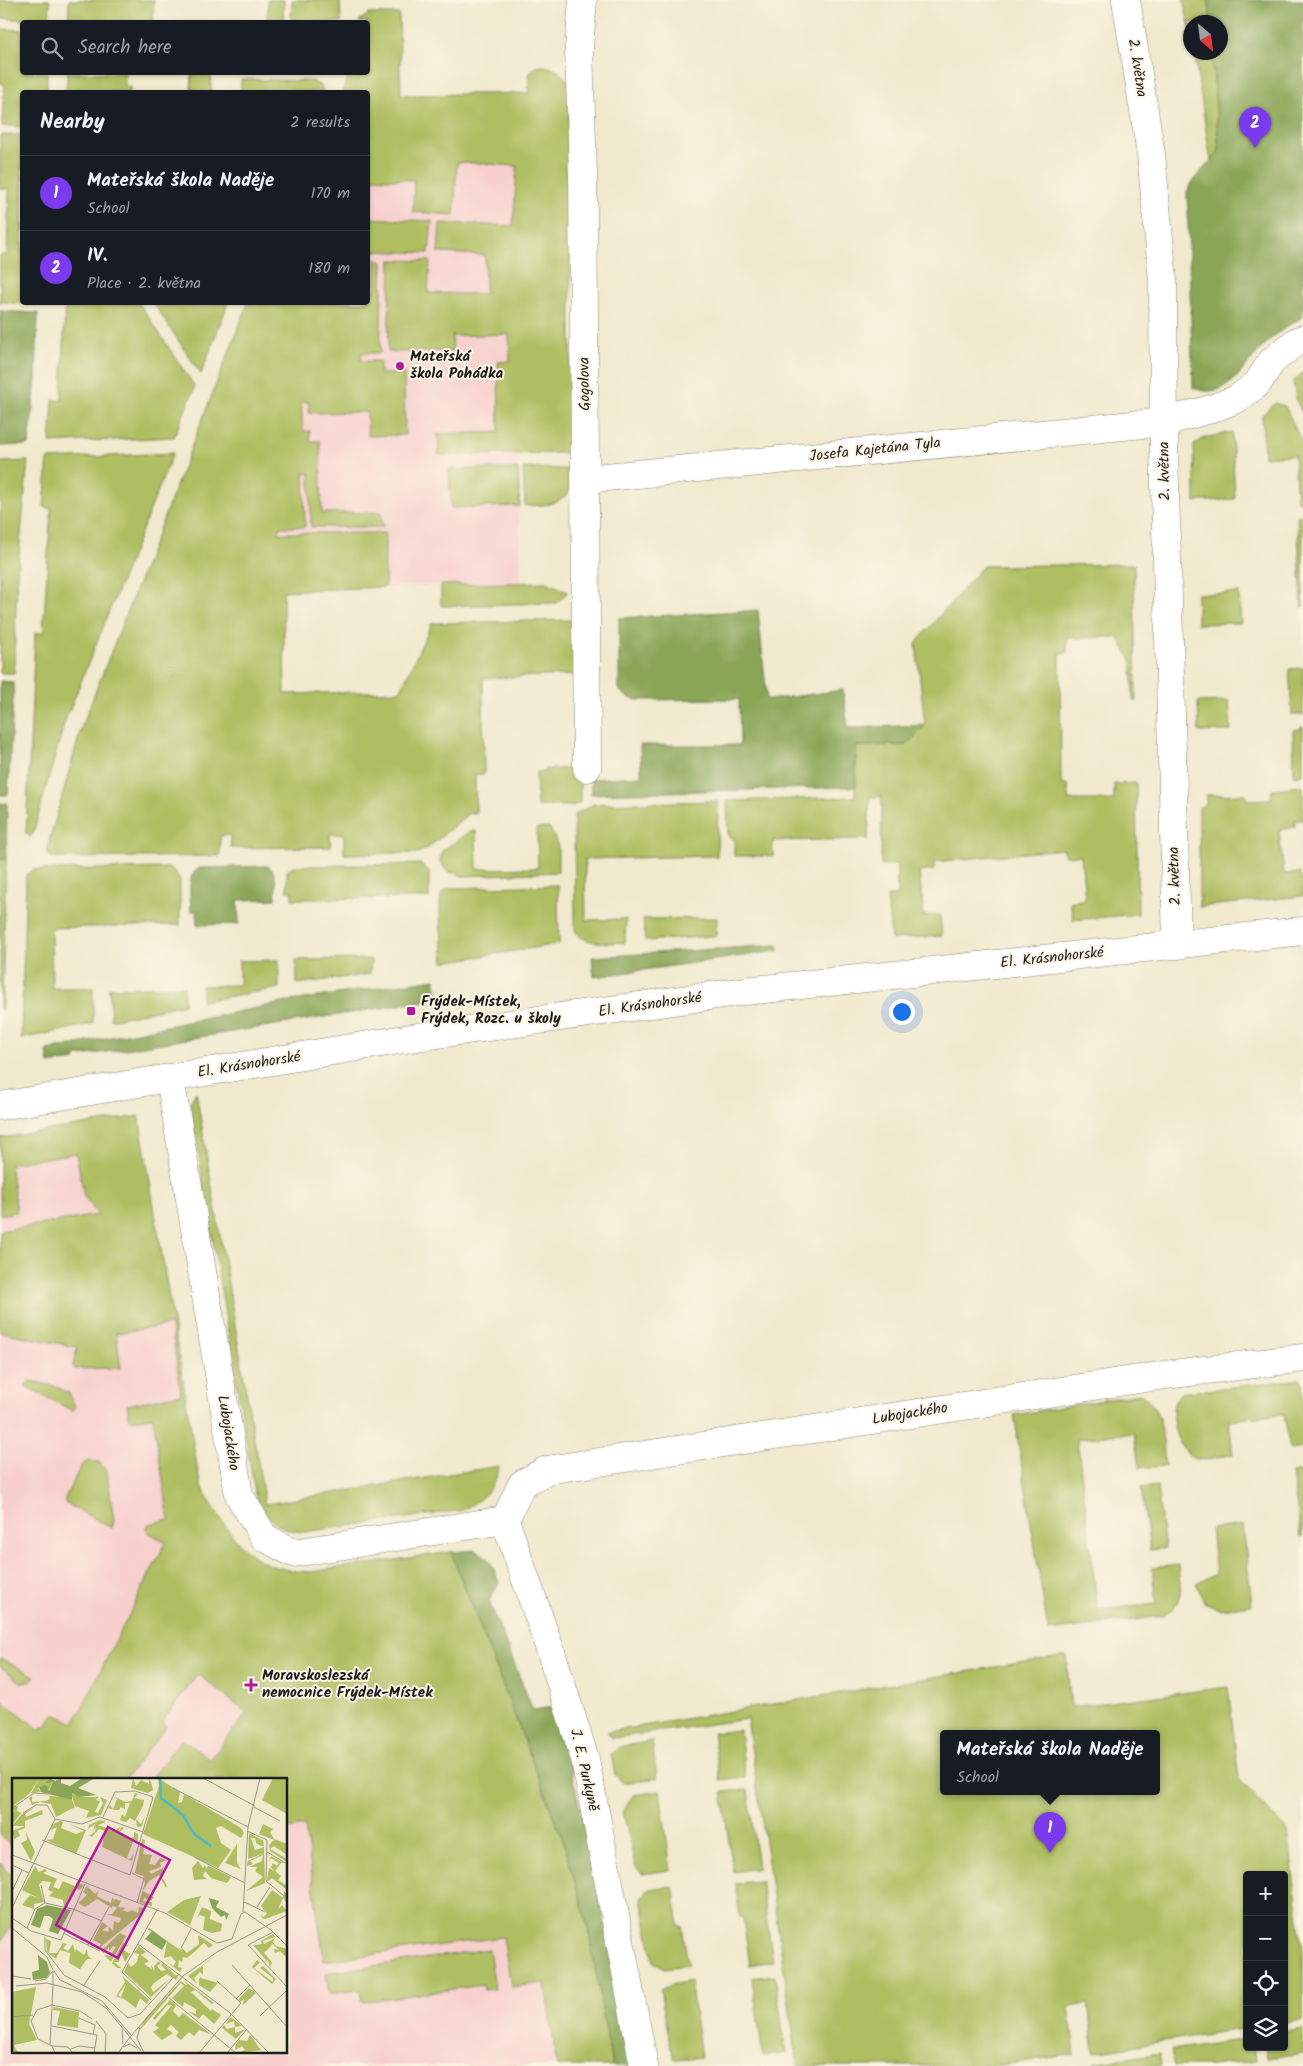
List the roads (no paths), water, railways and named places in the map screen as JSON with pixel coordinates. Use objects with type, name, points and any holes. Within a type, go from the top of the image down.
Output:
[{"type":"street","name":"Gogolova","points":[[583,0],[579,48],[584,175],[587,768]]},
{"type":"street","name":"2. května","points":[[1126,0],[1151,154],[1163,282],[1164,422],[1177,945]]},
{"type":"street","name":"Josefa Kajetána Tyla","points":[[586,479],[1164,422],[1211,409],[1237,399],[1257,384],[1272,361],[1303,339]]},
{"type":"street","name":"El. Krásnohorské","points":[[0,1106],[417,1036],[745,991],[1303,931]]},
{"type":"street","name":"Lubojackého","points":[[170,1078],[239,1496],[264,1537],[293,1553],[505,1520],[522,1484],[547,1470],[1165,1375],[1303,1358]]},
{"type":"street","name":"J. E. Purkyně","points":[[505,1520],[550,1649],[585,1759],[644,2066]]},
{"type":"place","name":"IV.","points":[[1255,148]]},
{"type":"place","name":"Mateřská škola Pohádka","points":[[400,366]]},
{"type":"place","name":"Frýdek-Místek, Frýdek, Rozc. u školy","points":[[411,1011]]},
{"type":"place","name":"Moravskoslezská nemocnice Frýdek-Místek","points":[[251,1685]]},
{"type":"place","name":"Mateřská škola Naděje","points":[[1050,1853]]}]
